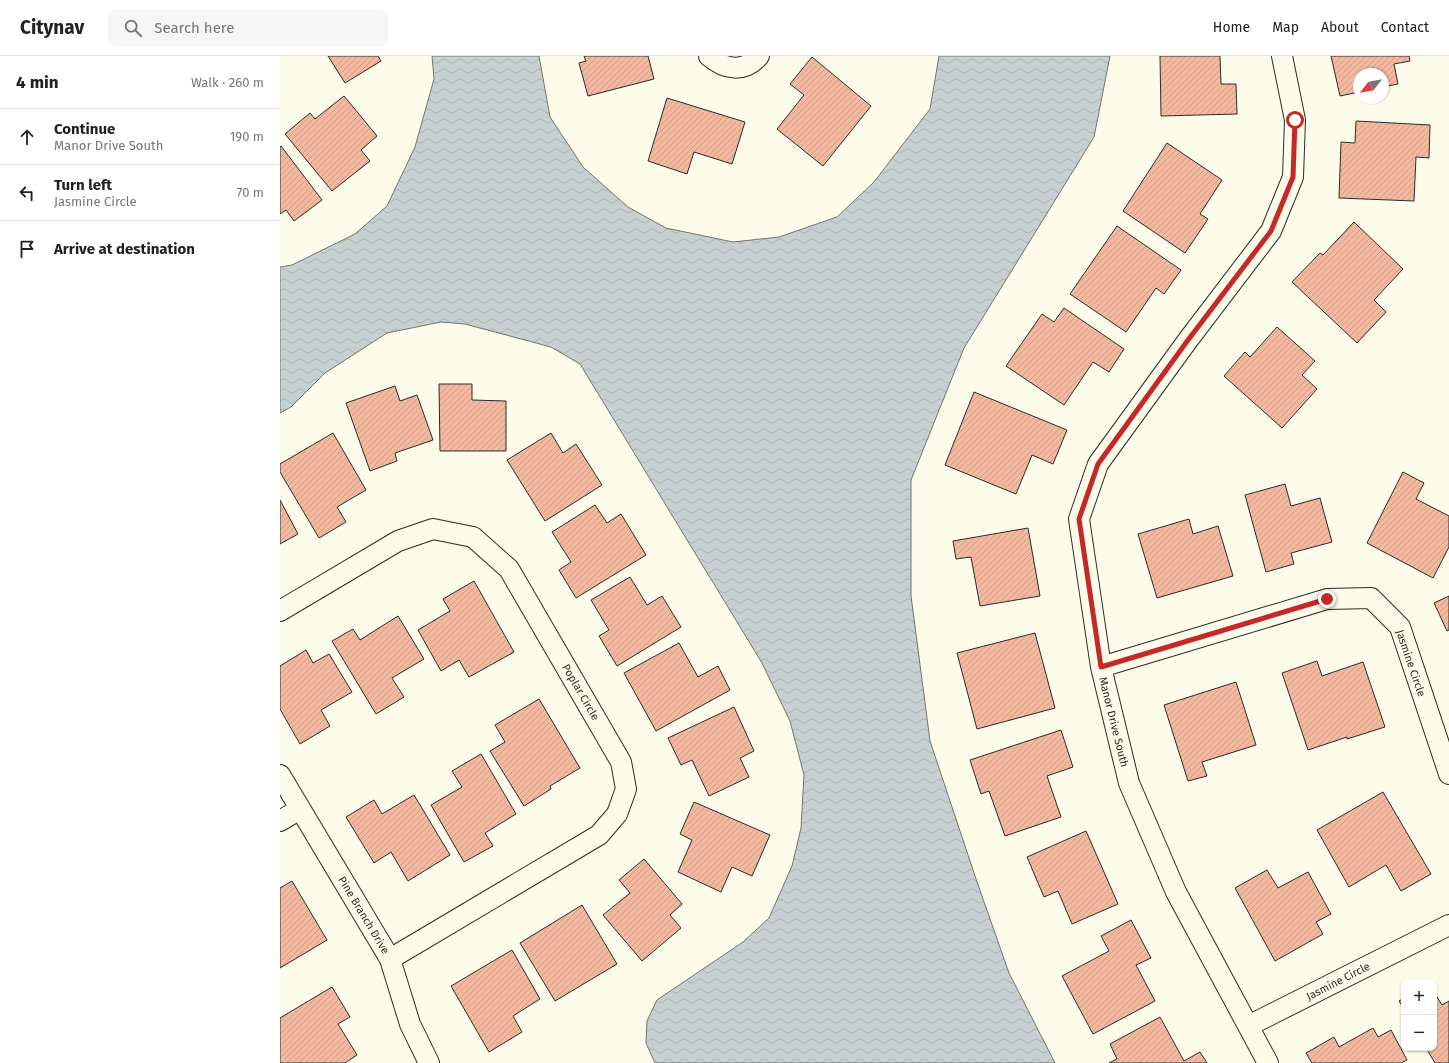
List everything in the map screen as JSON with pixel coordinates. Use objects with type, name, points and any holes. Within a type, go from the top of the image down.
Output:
[{"type":"street","points":[[709,56],[717,63],[726,67],[736,68],[746,66],[758,56]]},
{"type":"street","name":"Manor Drive South","points":[[1268,1063],[1176,892],[1129,782],[1101,667],[1079,519],[1098,464],[1188,340],[1271,231],[1293,177],[1295,120],[1282,56]]},
{"type":"street","name":"Poplar Circle","points":[[280,611],[398,541],[433,529],[473,537],[509,569],[621,762],[626,789],[617,814],[599,835],[390,959]]},
{"type":"street","name":"Jasmine Circle","points":[[1101,667],[1327,599],[1371,598],[1400,627],[1449,774]]},
{"type":"street","name":"Pine Branch Drive","points":[[280,775],[390,959],[410,1024],[429,1063]]},
{"type":"street","points":[[280,821],[300,809]]},
{"type":"street","name":"Jasmine Circle","points":[[1248,1026],[1449,925]]},
{"type":"water","points":[[432,56],[539,56],[550,117],[583,167],[628,207],[666,228],[733,242],[779,237],[837,217],[874,182],[930,109],[939,56],[1110,56],[1094,137],[964,348],[911,480],[911,596],[930,741],[1009,973],[1055,1063],[655,1063],[646,1043],[647,1021],[657,1000],[743,942],[769,918],[792,866],[801,828],[804,775],[790,721],[762,663],[580,364],[551,347],[465,324],[441,322],[387,333],[325,373],[291,407],[280,413],[280,267],[292,265],[355,234],[387,206],[415,147],[434,79]]},
{"type":"building","points":[[328,56],[378,56],[381,61],[345,83]]},
{"type":"building","points":[[584,56],[648,56],[654,79],[588,96],[579,63],[586,61]]},
{"type":"building","points":[[1160,56],[1220,56],[1221,84],[1236,84],[1237,114],[1161,116]]},
{"type":"building","points":[[1331,56],[1409,56],[1410,61],[1394,64],[1398,84],[1389,86],[1389,68],[1353,68],[1353,93],[1340,96]]},
{"type":"building","points":[[812,57],[871,106],[823,166],[777,129],[804,95],[790,84]]},
{"type":"building","points":[[344,96],[377,136],[361,150],[370,161],[332,191],[285,134],[310,113],[315,119]]},
{"type":"building","points":[[667,98],[745,122],[732,164],[694,152],[687,174],[648,161]]},
{"type":"building","points":[[1356,121],[1430,125],[1429,158],[1416,157],[1414,201],[1339,198],[1341,142],[1355,143]]},
{"type":"building","points":[[1167,143],[1222,180],[1200,214],[1208,219],[1185,253],[1123,211]]},
{"type":"building","points":[[281,146],[322,200],[294,221],[286,210],[280,214]]},
{"type":"building","points":[[1354,222],[1403,269],[1374,300],[1386,312],[1357,343],[1292,282],[1320,253],[1323,255]]},
{"type":"building","points":[[1117,226],[1181,270],[1164,294],[1156,288],[1126,332],[1070,294]]},
{"type":"building","points":[[1064,308],[1124,349],[1109,372],[1093,362],[1064,405],[1006,366],[1042,314],[1054,322]]},
{"type":"building","points":[[1277,327],[1315,361],[1302,375],[1317,389],[1282,428],[1224,376],[1245,352],[1250,357]]},
{"type":"building","points":[[439,384],[472,384],[472,400],[506,401],[506,451],[440,451]]},
{"type":"building","points":[[395,386],[400,401],[417,395],[433,440],[395,453],[397,461],[370,471],[346,403]]},
{"type":"building","points":[[974,392],[1067,430],[1053,464],[1032,455],[1016,494],[945,465]]},
{"type":"building","points":[[333,433],[366,490],[337,507],[346,522],[319,538],[280,472],[280,464]]},
{"type":"building","points":[[551,433],[563,453],[576,444],[602,485],[545,521],[507,460]]},
{"type":"building","points":[[1403,472],[1424,483],[1416,499],[1449,516],[1449,547],[1433,578],[1367,543]]},
{"type":"building","points":[[1285,484],[1291,506],[1320,498],[1332,542],[1291,553],[1294,564],[1266,572],[1245,495]]},
{"type":"building","points":[[280,500],[298,534],[280,544]]},
{"type":"building","points":[[595,505],[607,523],[621,514],[646,555],[576,598],[559,570],[571,562],[552,532]]},
{"type":"building","points":[[1189,519],[1193,534],[1218,526],[1233,576],[1157,598],[1138,534]]},
{"type":"building","points":[[1028,528],[1040,596],[980,606],[971,557],[956,559],[953,541]]},
{"type":"building","points":[[630,577],[647,605],[662,596],[681,627],[617,666],[599,636],[609,630],[591,600]]},
{"type":"building","points":[[474,581],[514,652],[469,677],[459,660],[441,671],[418,630],[450,611],[443,599]]},
{"type":"building","points":[[1449,596],[1449,630],[1447,631],[1434,603]]},
{"type":"building","points":[[398,616],[424,659],[392,678],[404,697],[376,714],[332,641],[353,629],[360,640]]},
{"type":"building","points":[[1035,633],[1055,708],[977,729],[957,653]]},
{"type":"building","points":[[679,643],[698,677],[718,666],[730,690],[656,731],[624,673]]},
{"type":"building","points":[[306,650],[313,663],[329,654],[352,692],[321,710],[330,726],[300,744],[280,709],[280,666]]},
{"type":"building","points":[[1317,661],[1322,676],[1363,662],[1385,727],[1347,739],[1347,737],[1308,750],[1282,673]]},
{"type":"building","points":[[1236,682],[1256,745],[1202,762],[1207,776],[1188,781],[1164,705]]},
{"type":"building","points":[[539,699],[580,768],[550,786],[551,789],[524,806],[490,751],[505,742],[495,725]]},
{"type":"building","points":[[734,707],[754,751],[740,758],[749,777],[709,796],[692,760],[681,765],[668,738]]},
{"type":"building","points":[[1061,730],[1073,767],[1047,776],[1061,817],[1005,836],[989,791],[981,794],[970,760]]},
{"type":"building","points":[[481,754],[516,814],[485,833],[493,846],[464,862],[431,805],[462,787],[452,771]]},
{"type":"building","points":[[1383,792],[1431,874],[1401,891],[1386,865],[1349,887],[1317,830]]},
{"type":"building","points":[[414,795],[450,855],[408,881],[391,852],[374,863],[346,817],[374,800],[382,814]]},
{"type":"building","points":[[694,802],[770,835],[752,876],[732,867],[721,892],[678,872],[692,840],[680,834]]},
{"type":"building","points":[[1086,831],[1118,904],[1072,924],[1058,891],[1044,897],[1027,857]]},
{"type":"building","points":[[644,859],[682,904],[670,915],[681,928],[642,961],[603,915],[630,893],[619,880]]},
{"type":"building","points":[[1267,870],[1278,888],[1308,872],[1331,914],[1316,922],[1323,934],[1275,961],[1235,888]]},
{"type":"building","points":[[292,881],[327,940],[280,968],[280,888]]},
{"type":"building","points":[[582,905],[617,964],[555,1001],[520,943]]},
{"type":"building","points":[[1131,920],[1151,958],[1136,965],[1155,1001],[1093,1034],[1062,976],[1109,951],[1101,936]]},
{"type":"building","points":[[512,950],[540,999],[513,1016],[522,1032],[489,1052],[451,986]]},
{"type":"building","points":[[332,987],[350,1017],[338,1024],[357,1055],[345,1063],[280,1063],[280,1018]]},
{"type":"building","points":[[1437,997],[1442,1005],[1449,1001],[1449,1063],[1435,1063],[1428,1051],[1437,1051]]},
{"type":"building","points":[[1160,1017],[1184,1061],[1200,1052],[1207,1063],[1109,1063],[1117,1059],[1110,1044]]},
{"type":"building","points":[[1373,1028],[1378,1037],[1391,1030],[1407,1060],[1401,1063],[1312,1063],[1306,1053],[1334,1037],[1339,1047]]},
{"type":"route","points":[[1295,120],[1293,177],[1271,231],[1188,340],[1098,464],[1079,519],[1101,667],[1327,599]]}]
